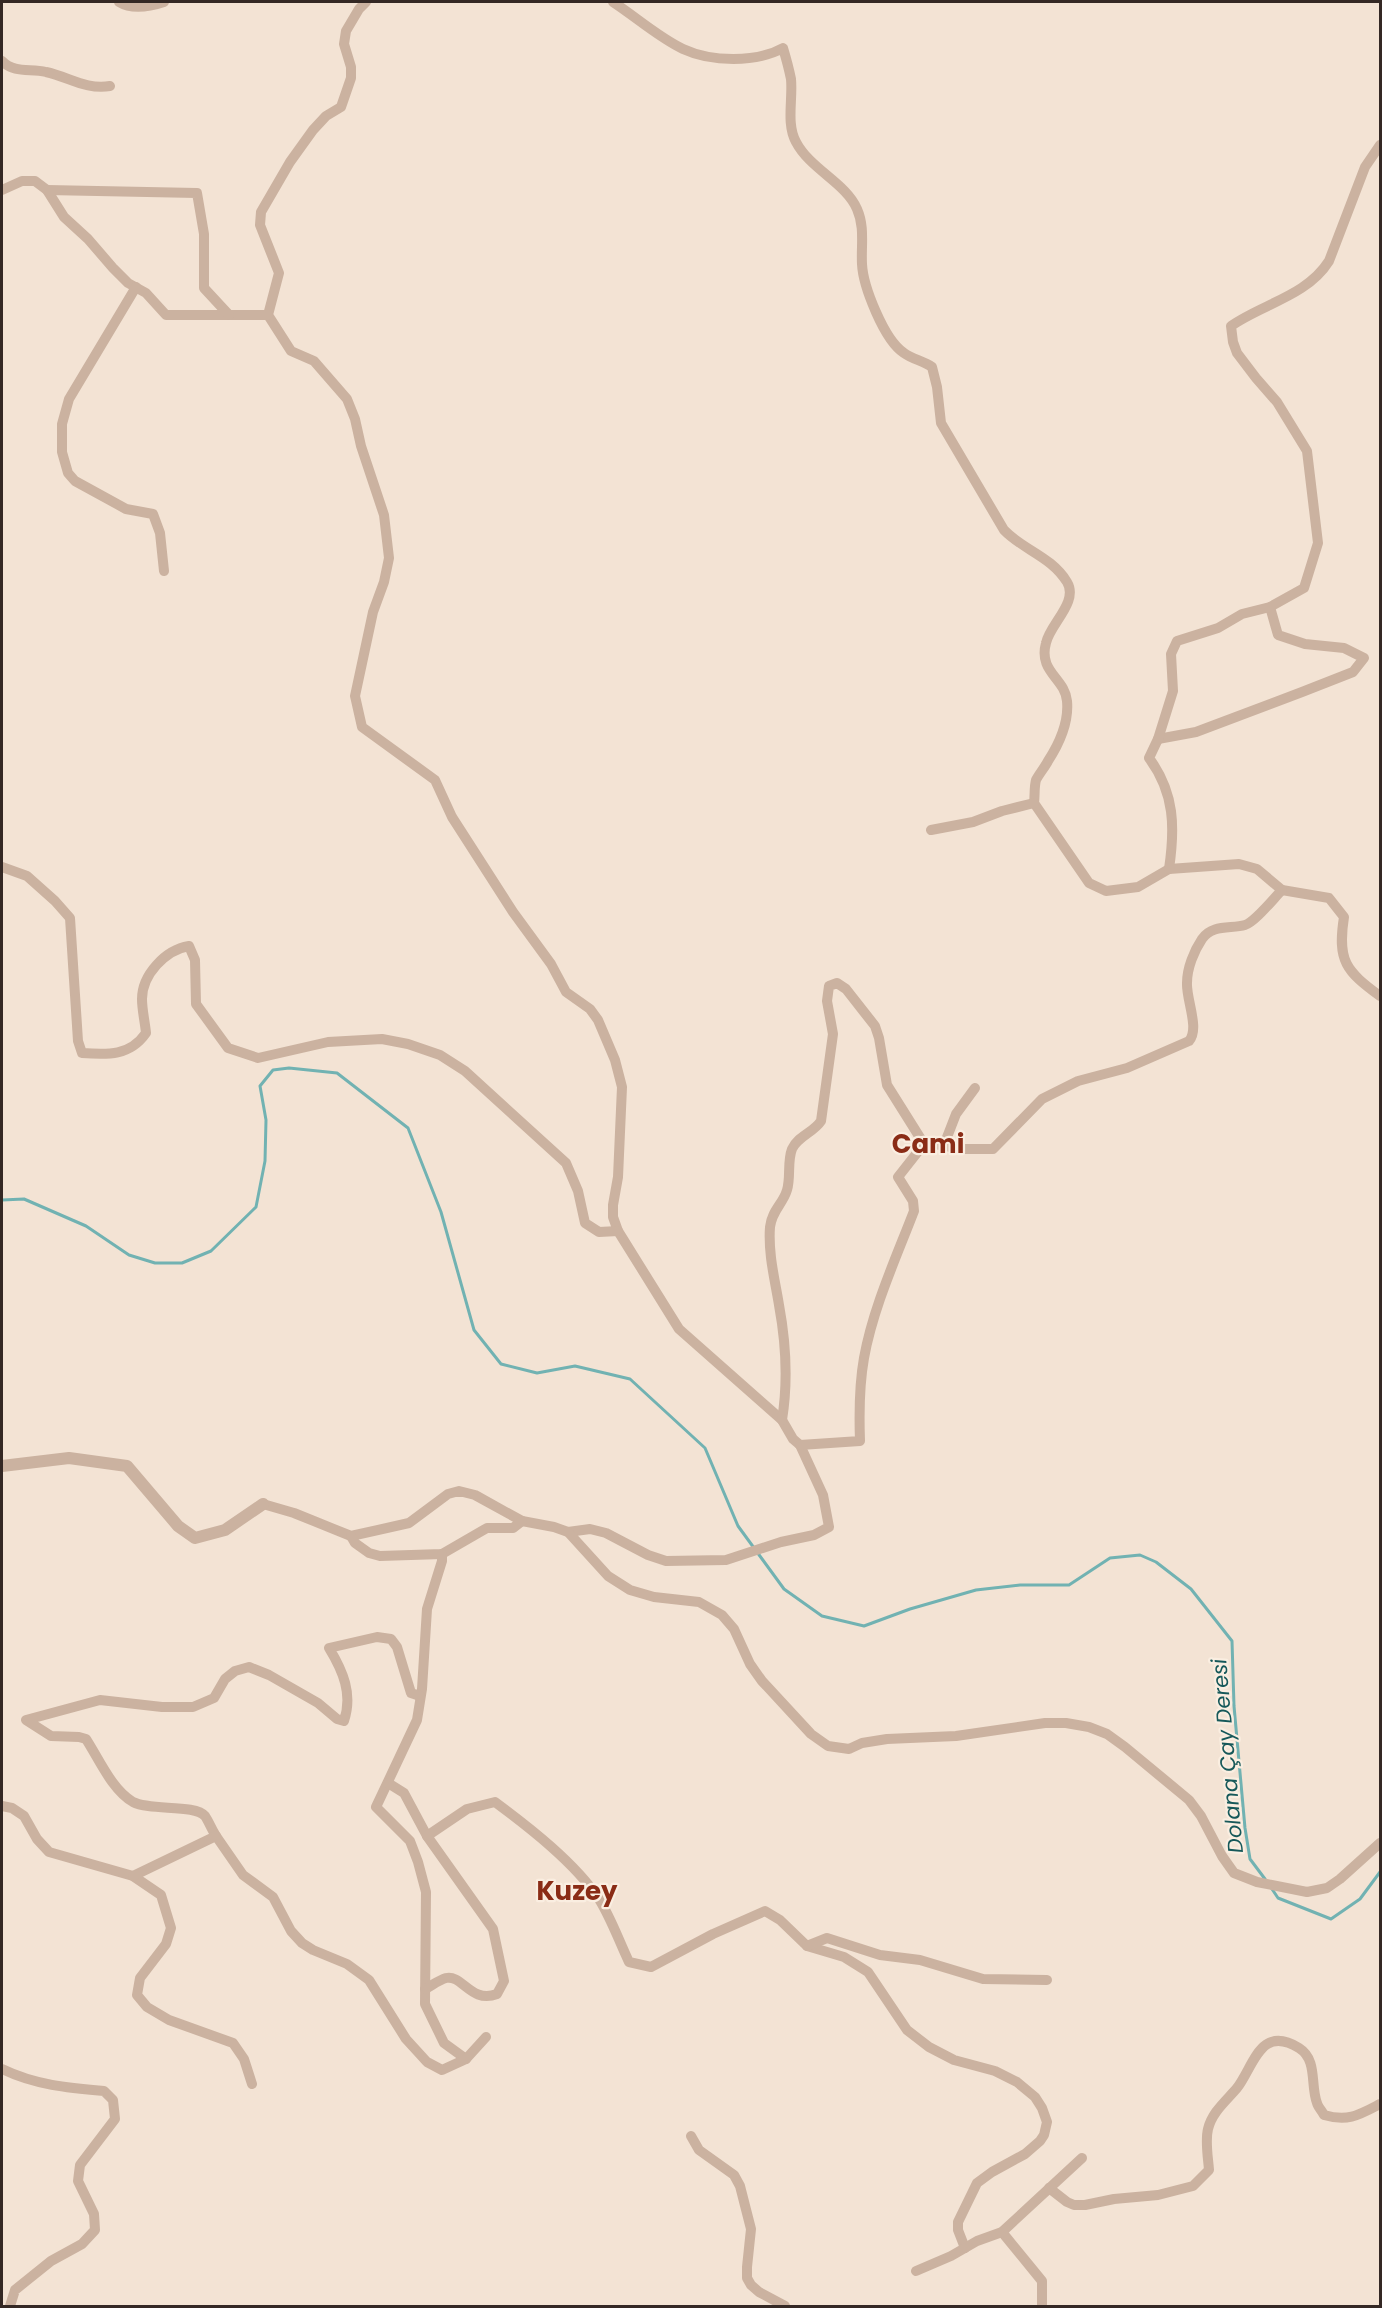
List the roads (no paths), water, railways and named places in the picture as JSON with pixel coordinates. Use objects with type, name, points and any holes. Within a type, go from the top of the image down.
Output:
[{"type":"street","points":[[119,2],[132,7],[143,7],[164,2]]},
{"type":"street","points":[[2,1466],[69,1458],[127,1466],[178,1526],[195,1538],[225,1530],[263,1504],[294,1513],[351,1536],[409,1523],[448,1494],[459,1491],[475,1495],[522,1521],[568,1532],[590,1529],[606,1533],[648,1555],[666,1561],[726,1560],[814,1535],[829,1527],[823,1495],[800,1444],[782,1420],[679,1329],[618,1231],[613,1217],[613,1205],[618,1177],[622,1087],[615,1060],[598,1020],[590,1009],[566,992],[551,964],[513,912],[452,817],[435,780],[362,726],[355,696],[373,612],[384,582],[389,558],[384,515],[347,399],[314,361],[291,351],[268,315],[279,273],[260,225],[261,212],[290,162],[313,130],[326,116],[341,107],[351,78],[351,67],[344,44],[346,31],[366,2]]},
{"type":"street","points":[[613,2],[683,49],[705,56],[759,58],[783,48],[791,78],[792,126],[795,140],[804,155],[851,199],[858,211],[862,231],[862,266],[876,313],[891,340],[903,352],[932,367],[941,423],[1004,530],[1011,538],[1044,557],[1068,583],[1070,599],[1048,633],[1044,651],[1047,668],[1067,700],[1066,720],[1058,745],[1036,780],[1034,803],[1089,883],[1106,891],[1138,887],[1169,869],[1239,864],[1257,869],[1282,890],[1329,898],[1344,918],[1340,940],[1342,957],[1354,975],[1380,996]]},
{"type":"street","points":[[2,61],[12,69],[44,71],[90,87],[110,86]]},
{"type":"street","points":[[1169,869],[1174,833],[1169,796],[1159,771],[1149,758],[1158,739],[1173,691],[1171,654],[1177,641],[1218,628],[1242,614],[1270,607],[1304,588],[1318,543],[1307,451],[1277,402],[1237,352],[1231,326],[1294,292],[1323,270],[1329,261],[1365,167],[1380,145]]},
{"type":"street","points":[[2,190],[22,181],[35,181],[47,190],[64,217],[88,239],[113,268],[146,293],[166,315],[268,315]]},
{"type":"street","points":[[47,190],[197,193],[204,234],[204,288],[229,315]]},
{"type":"street","points":[[136,287],[69,399],[62,424],[62,452],[68,473],[75,481],[126,509],[153,514],[160,533],[164,571]]},
{"type":"street","points":[[1158,739],[1196,732],[1353,672],[1364,658],[1344,648],[1305,644],[1278,635],[1270,607]]},
{"type":"street","points":[[931,830],[973,822],[1034,803]]},
{"type":"street","points":[[2,867],[27,876],[70,918],[78,1041],[82,1053],[124,1052],[138,1044],[146,1033],[142,999],[144,985],[149,975],[176,948],[189,946],[195,960],[196,1004],[228,1048],[258,1058],[328,1042],[382,1039],[408,1044],[440,1055],[465,1071],[566,1163],[578,1191],[585,1222],[599,1232],[618,1231]]},
{"type":"street","points":[[924,1144],[944,1145],[956,1149],[993,1149],[1042,1099],[1078,1081],[1127,1068],[1189,1041],[1192,1038],[1194,1026],[1187,997],[1187,980],[1191,961],[1204,937],[1214,930],[1247,924],[1282,890]]},
{"type":"street","points":[[782,1420],[787,1390],[780,1308],[772,1270],[770,1229],[773,1214],[787,1191],[793,1148],[798,1140],[815,1130],[821,1120],[833,1034],[827,1001],[829,986],[837,983],[846,989],[874,1026],[879,1038],[887,1085],[924,1144]]},
{"type":"street","points":[[944,1145],[956,1114],[975,1088]]},
{"type":"street","points":[[800,1444],[860,1441],[859,1394],[864,1356],[882,1297],[914,1211],[913,1201],[898,1177],[924,1144]]},
{"type":"street","points":[[351,1536],[355,1543],[369,1553],[380,1556],[442,1554],[487,1528],[513,1528],[522,1521]]},
{"type":"street","points":[[568,1532],[608,1576],[630,1590],[654,1597],[699,1602],[710,1606],[722,1615],[734,1629],[750,1664],[762,1681],[811,1734],[828,1746],[849,1749],[862,1743],[887,1739],[956,1736],[1046,1723],[1066,1723],[1089,1727],[1107,1734],[1125,1747],[1189,1800],[1201,1816],[1222,1856],[1234,1873],[1260,1882],[1307,1892],[1327,1888],[1380,1843]]},
{"type":"street","points":[[442,1554],[442,1561],[427,1609],[417,1720],[376,1807],[410,1841],[418,1862],[426,1892],[425,2004],[444,2043],[466,2059]]},
{"type":"street","points":[[420,1696],[411,1693],[397,1647],[391,1639],[377,1637],[329,1648],[343,1670],[347,1684],[344,1721],[337,1719],[318,1703],[279,1680],[249,1667],[235,1671],[225,1679],[214,1698],[193,1707],[162,1707],[100,1700],[26,1720],[51,1736],[86,1739],[116,1786],[135,1803],[159,1809],[195,1811],[204,1815],[243,1875],[273,1897],[291,1931],[302,1943],[313,1950],[347,1964],[369,1980],[406,2039],[427,2062],[442,2070],[466,2059],[486,2037]]},
{"type":"street","points":[[388,1783],[404,1793],[428,1836],[493,1929],[504,1981],[497,1994],[488,1998],[473,1993],[454,1978],[447,1978],[425,1989]]},
{"type":"street","points":[[428,1836],[466,1809],[495,1802],[530,1827],[576,1870],[600,1900],[629,1962],[651,1967],[713,1934],[765,1911],[780,1920],[807,1946],[844,1957],[868,1972],[907,2030],[929,2047],[954,2060],[995,2072],[1017,2082],[1035,2097],[1042,2108],[1047,2122],[1044,2135],[1025,2154],[977,2182],[958,2222],[958,2230],[965,2248]]},
{"type":"street","points":[[2,1806],[12,1808],[24,1816],[37,1839],[49,1852],[133,1876],[161,1895],[171,1928],[166,1944],[140,1978],[137,1995],[147,2007],[169,2020],[233,2043],[244,2059],[252,2084]]},
{"type":"street","points":[[133,1876],[216,1836]]},
{"type":"street","points":[[807,1946],[827,1938],[880,1955],[920,1960],[983,1979],[1047,1980]]},
{"type":"street","points":[[1049,2188],[1067,2202],[1074,2205],[1086,2205],[1114,2199],[1158,2195],[1192,2186],[1209,2170],[1208,2131],[1213,2115],[1238,2086],[1259,2049],[1271,2042],[1283,2041],[1300,2048],[1307,2056],[1314,2077],[1316,2102],[1324,2115],[1338,2119],[1351,2117],[1380,2104]]},
{"type":"street","points":[[2,2068],[21,2078],[43,2084],[104,2091],[114,2100],[115,2119],[80,2165],[78,2181],[94,2214],[95,2230],[82,2244],[51,2261],[15,2290],[10,2307]]},
{"type":"street","points":[[691,2136],[699,2150],[734,2175],[740,2186],[751,2229],[747,2278],[759,2292],[785,2307]]},
{"type":"street","points":[[916,2271],[977,2241],[1002,2232],[1082,2158]]},
{"type":"street","points":[[1002,2232],[1042,2281],[1042,2307]]},
{"type":"waterway","name":"Dolana Çay Deresi","points":[[2,1200],[24,1199],[86,1226],[129,1255],[155,1263],[182,1263],[211,1251],[256,1207],[265,1161],[266,1120],[260,1086],[273,1070],[289,1068],[337,1073],[408,1128],[441,1212],[474,1330],[501,1364],[537,1373],[575,1366],[630,1379],[705,1448],[738,1526],[784,1589],[822,1616],[864,1626],[910,1609],[976,1590],[1020,1585],[1069,1585],[1110,1558],[1140,1555],[1156,1562],[1191,1589],[1232,1641],[1234,1706],[1245,1828],[1250,1859],[1265,1879]]},
{"type":"waterway","name":"Dolana Çay Deresi","points":[[1272,1889],[1278,1898],[1331,1919],[1360,1899],[1380,1872]]},
{"type":"district","name":"Cami","points":[[928,1144]]},
{"type":"district","name":"Kuzey","points":[[577,1891]]}]
